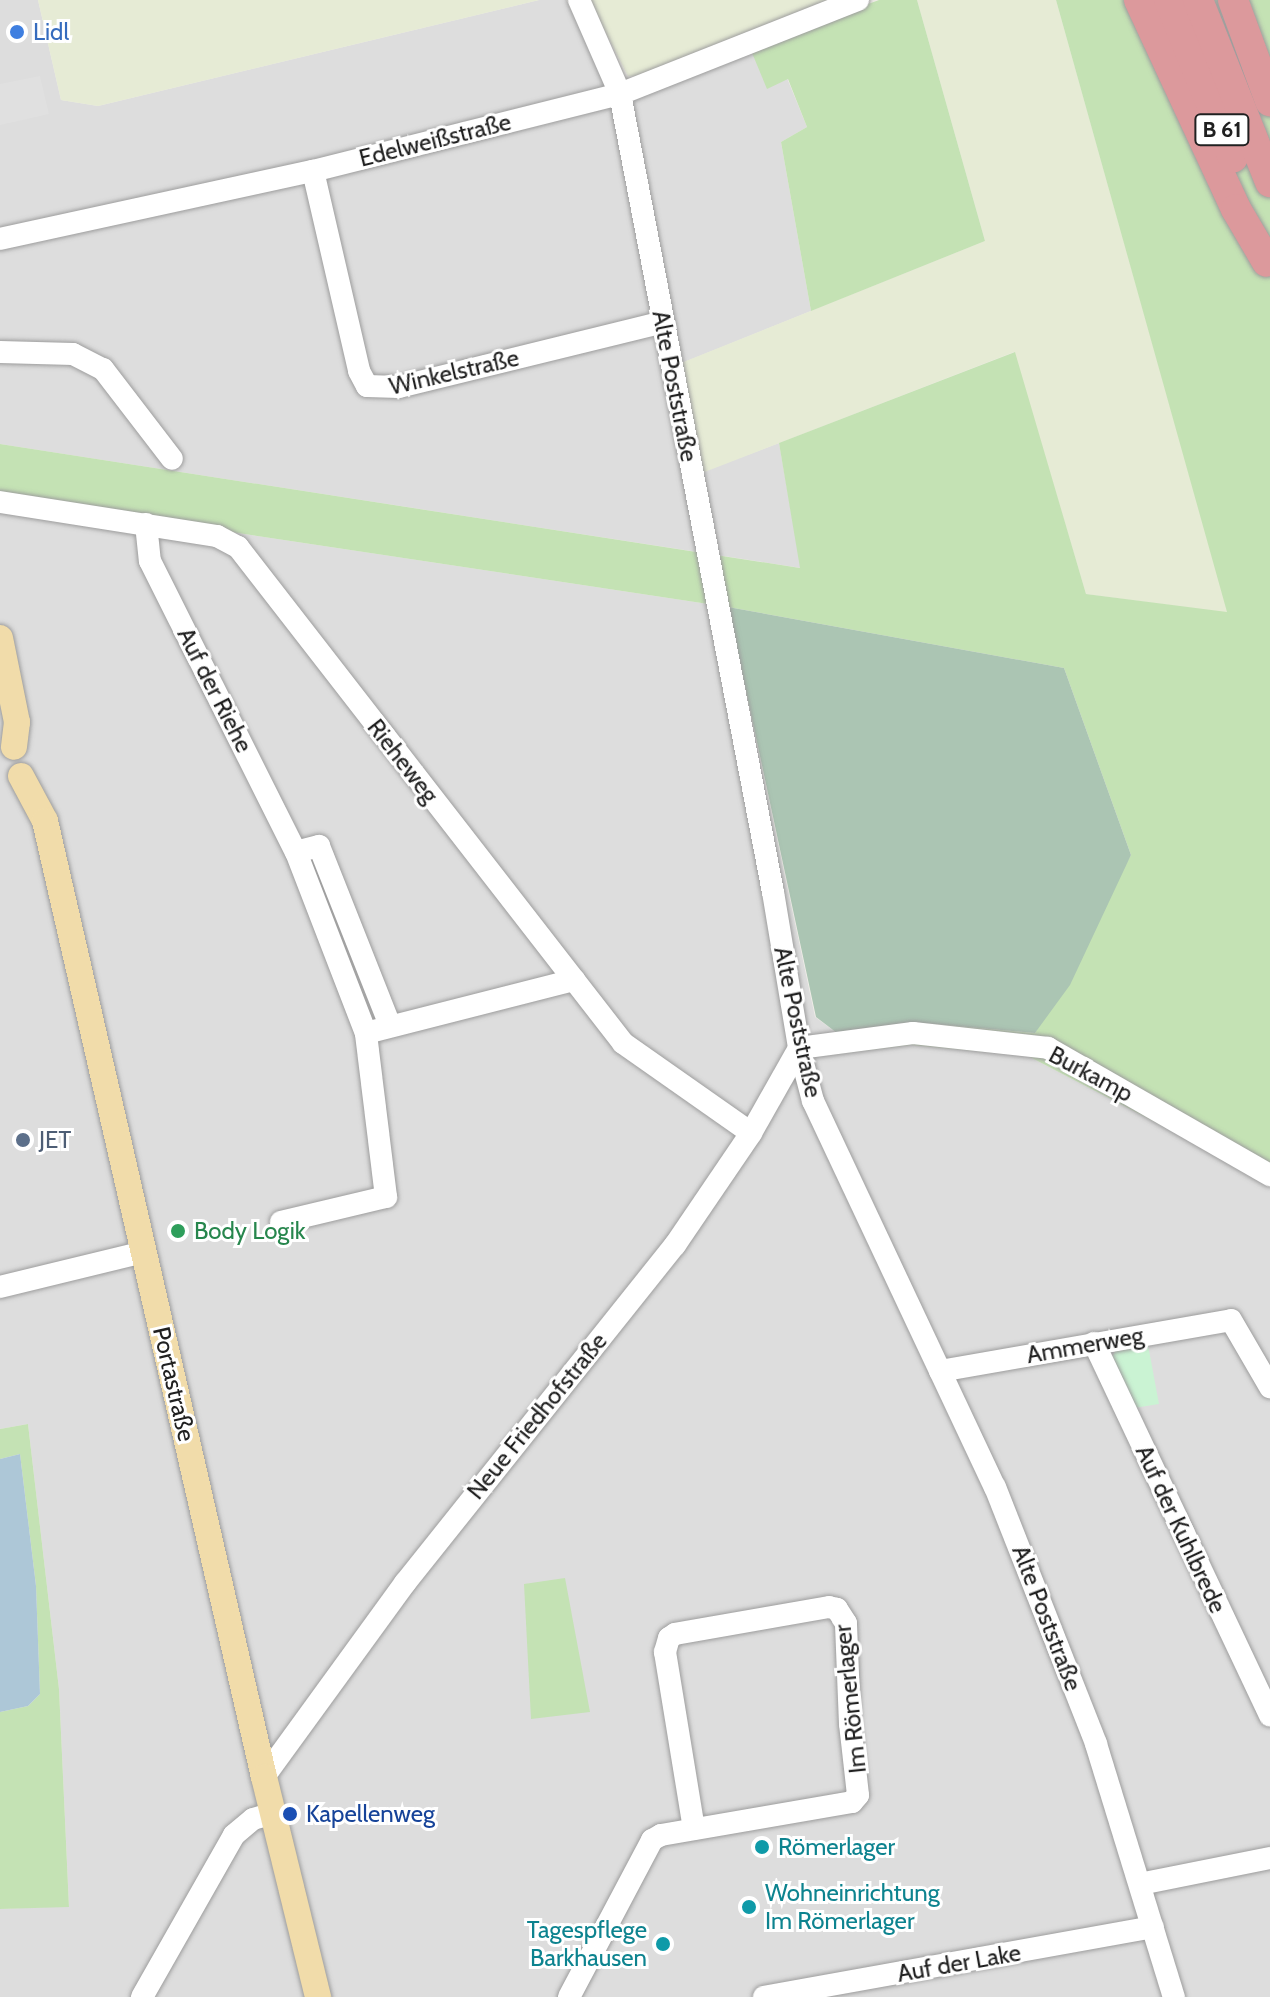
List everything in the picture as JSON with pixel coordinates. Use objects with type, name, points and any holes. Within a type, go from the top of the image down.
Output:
[{"type":"highway","points":[[1139,0],[1236,209],[1268,267]]},
{"type":"highway","name":"B 61","points":[[1169,0],[1231,152],[1268,267]]},
{"type":"highway","name":"B 61","points":[[1198,0],[1270,182]]},
{"type":"highway","points":[[1233,0],[1270,101]]},
{"type":"main road","points":[[0,638],[17,722],[7,747]]},
{"type":"main road","name":"Portastraße","points":[[7,747],[22,751],[26,761],[10,777],[45,821],[264,1777],[318,1997]]},
{"type":"street","name":"Alte Poststraße","points":[[579,0],[620,94],[773,892],[799,1048],[813,1101],[995,1487],[1096,1744],[1174,1997]]},
{"type":"street","name":"Edelweißstraße","points":[[0,239],[313,171],[620,94],[858,0]]},
{"type":"street","name":"Winkelstraße","points":[[313,171],[359,371],[367,386],[399,387],[663,322]]},
{"type":"street","points":[[0,352],[73,354],[103,369],[172,459]]},
{"type":"street","name":"Rieheweg","points":[[0,502],[217,536],[238,547],[623,1043],[751,1133]]},
{"type":"street","name":"Auf der Riehe","points":[[146,524],[150,561],[296,852],[366,1033],[386,1197],[281,1222]]},
{"type":"street","points":[[296,852],[319,846],[390,1025]]},
{"type":"street","points":[[366,1033],[574,980]]},
{"type":"street","name":"Burkamp","points":[[799,1048],[913,1033],[1048,1048],[1270,1175]]},
{"type":"street","name":"Neue Friedhofstraße","points":[[264,1777],[405,1583],[675,1245],[751,1133],[799,1048]]},
{"type":"street","points":[[0,1287],[144,1252]]},
{"type":"street","name":"Ammerweg","points":[[940,1371],[1231,1320],[1270,1387]]},
{"type":"street","name":"Auf der Kuhlbrede","points":[[1094,1343],[1270,1715]]},
{"type":"street","name":"Im Römerlager","points":[[569,1997],[652,1840],[694,1829],[852,1802],[858,1795],[846,1623],[837,1609],[829,1607],[690,1631],[669,1638],[665,1652],[694,1829]]},
{"type":"street","points":[[142,1997],[234,1835],[253,1819],[274,1813]]},
{"type":"street","points":[[1140,1884],[1270,1858]]},
{"type":"street","name":"Auf der Lake","points":[[764,1997],[1153,1927]]},
{"type":"shaded area","points":[[0,0],[38,0],[61,100],[98,106],[539,0],[566,0],[614,100],[750,48],[787,78],[807,127],[781,142],[811,311],[682,363],[702,472],[779,443],[801,568],[0,444]]},
{"type":"shaded area","name":"Lidl","points":[[40,76],[49,114],[0,125],[0,84]]},
{"type":"shaded area","points":[[0,497],[728,607],[815,1017],[837,1033],[822,1055],[911,1045],[1028,1056],[1270,1182],[1270,1997],[0,1997],[0,1909],[69,1906],[59,1689],[28,1424],[0,1429]]},
{"type":"green space","points":[[38,0],[539,0],[98,106],[61,100]]},
{"type":"green space","points":[[589,0],[834,0],[641,76],[628,76]]},
{"type":"green space","points":[[879,0],[917,0],[985,241],[811,311],[781,142],[807,127],[788,79],[767,89],[750,48]]},
{"type":"green space","points":[[917,0],[1056,0],[1228,613],[1086,594],[1014,352],[702,473],[681,363],[985,241]]},
{"type":"green space","points":[[1056,0],[1270,0],[1270,1182],[1028,1056],[911,1045],[821,1056],[837,1033],[912,1022],[1035,1033],[1131,855],[1064,668],[728,607],[0,497],[0,444],[800,568],[779,443],[1015,352],[1086,594],[1227,612]]},
{"type":"green space","points":[[728,607],[1064,668],[1131,855],[1070,985],[1035,1033],[912,1022],[837,1033],[816,1017]]},
{"type":"green space","points":[[1148,1345],[1159,1404],[1134,1408],[1112,1358],[1115,1351]]},
{"type":"green space","points":[[28,1424],[59,1689],[69,1907],[0,1909],[0,1712],[28,1706],[40,1694],[36,1586],[20,1454],[0,1459],[0,1429]]},
{"type":"green space","points":[[565,1578],[590,1712],[531,1719],[524,1584]]},
{"type":"water","points":[[20,1454],[36,1586],[40,1694],[28,1706],[0,1712],[0,1459]]},
{"type":"place","name":"Lidl","points":[[17,32]]},
{"type":"place","name":"JET","points":[[23,1140]]},
{"type":"place","name":"Body Logik","points":[[178,1231]]},
{"type":"place","name":"Kapellenweg","points":[[290,1814]]},
{"type":"place","name":"Römerlager","points":[[762,1847]]},
{"type":"place","name":"Wohneinrichtung Im Römerlager","points":[[749,1907]]},
{"type":"place","name":"Tagespflege Barkhausen","points":[[663,1944]]}]
